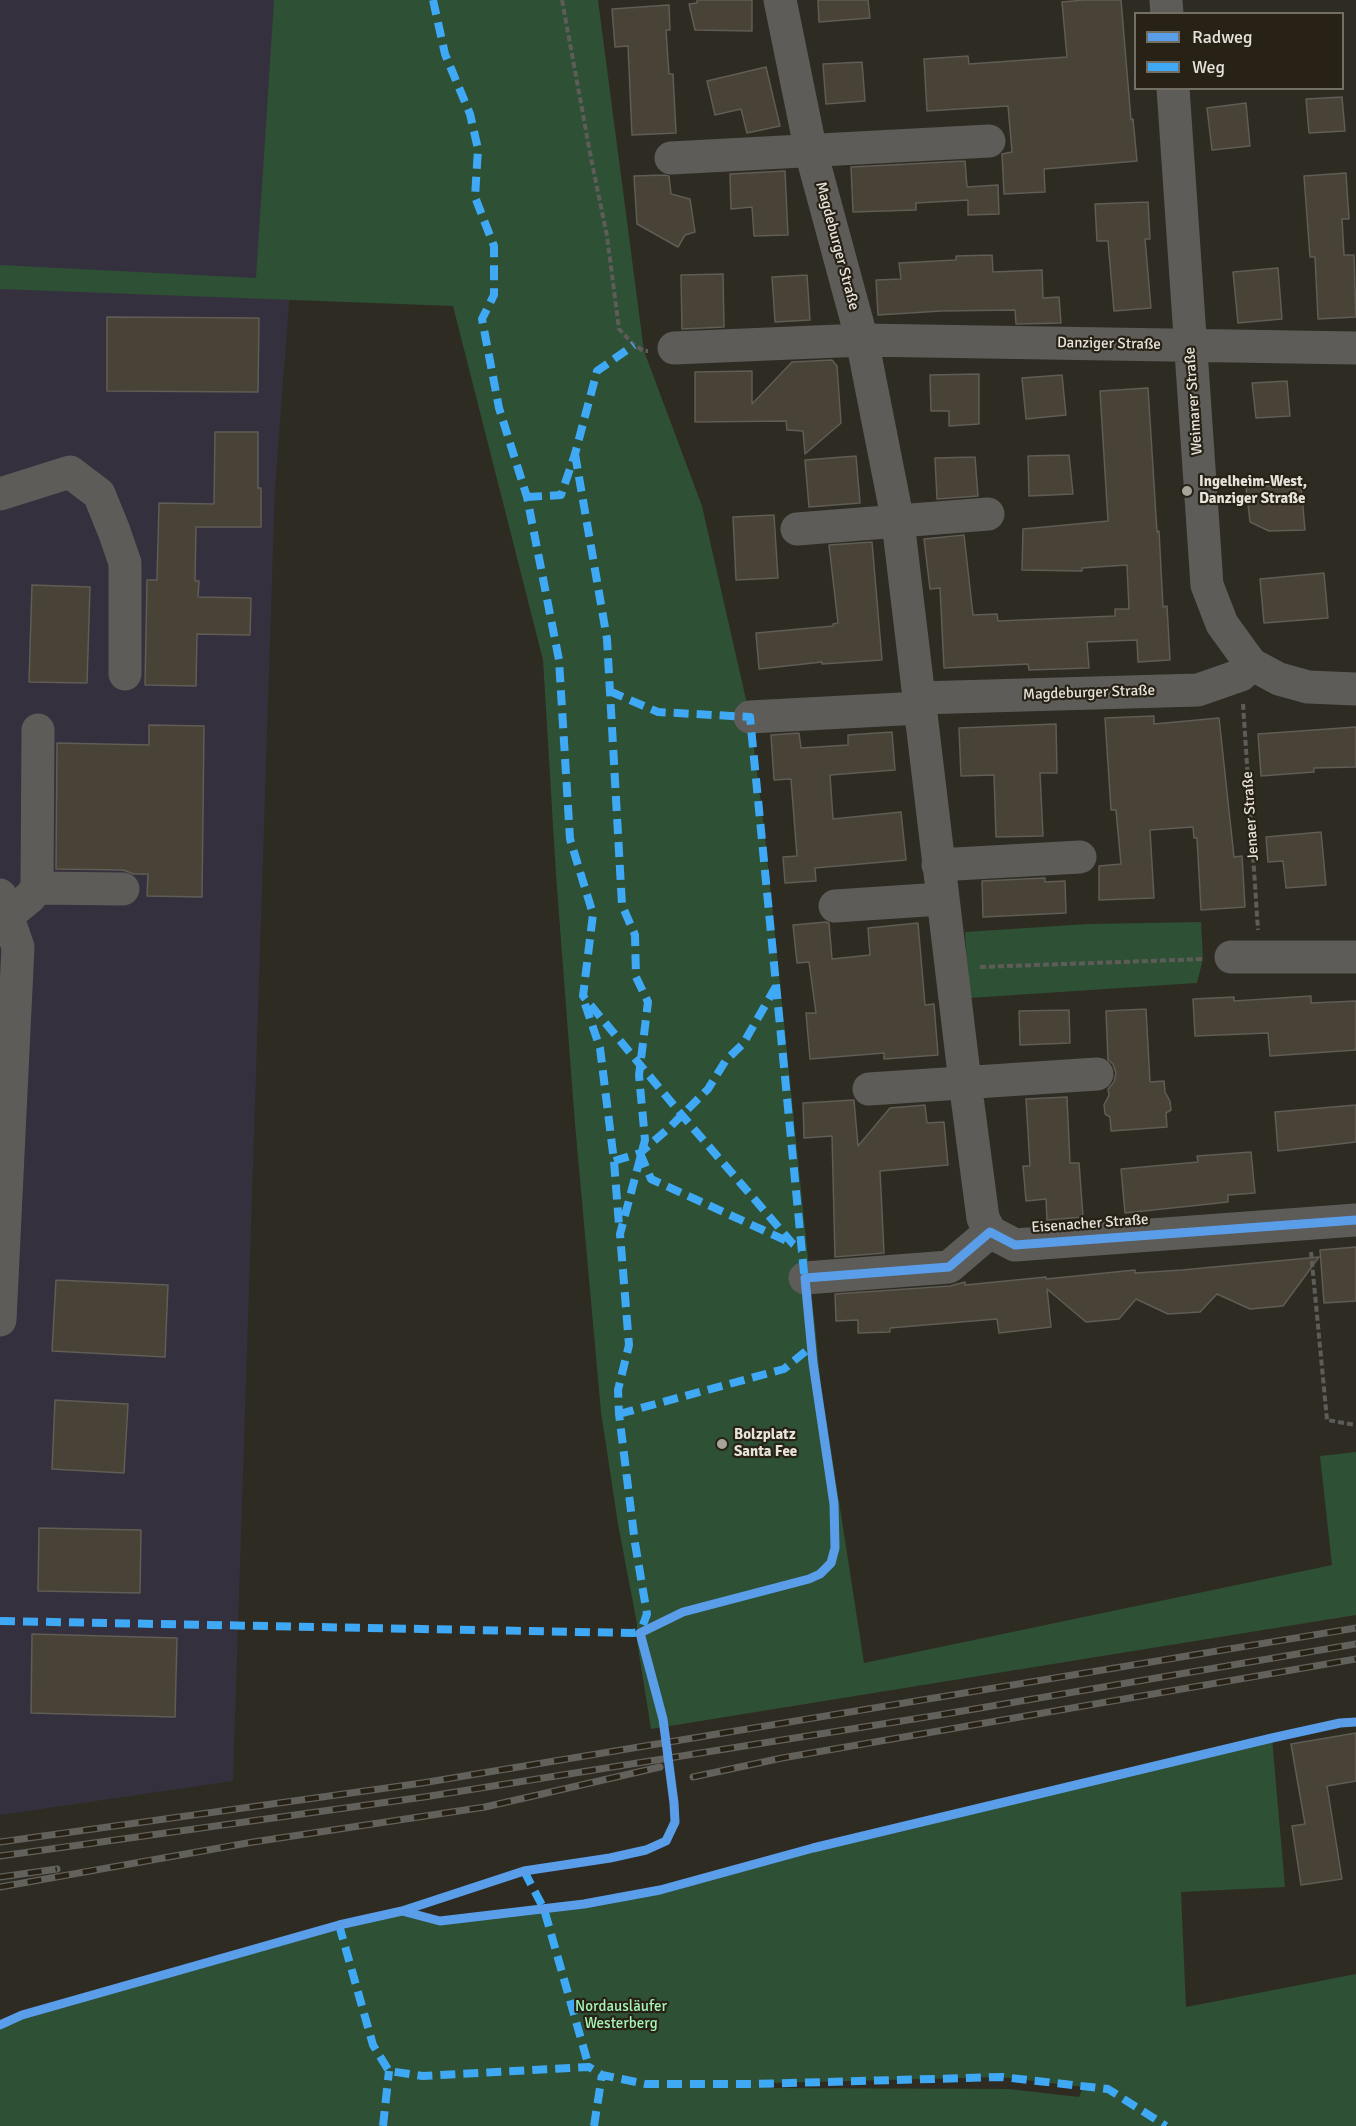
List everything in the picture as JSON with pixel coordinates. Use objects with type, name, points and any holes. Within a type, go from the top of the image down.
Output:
[{"type":"street","name":"Magdeburger Straße","points":[[780,0],[811,152],[862,340],[898,522],[941,899],[983,1218],[990,1232]]},
{"type":"street","name":"Weimarer Straße","points":[[1173,90],[1207,585],[1222,624],[1246,669],[1308,687],[1356,689]]},
{"type":"street","points":[[671,158],[989,141]]},
{"type":"street","points":[[674,348],[862,340]]},
{"type":"street","name":"Danziger Straße","points":[[862,340],[1356,348]]},
{"type":"street","points":[[0,494],[70,472],[99,494],[125,563],[125,674]]},
{"type":"street","points":[[797,529],[988,514]]},
{"type":"street","name":"Magdeburger Straße","points":[[750,717],[919,703],[1198,690],[1246,669]]},
{"type":"street","points":[[0,1320],[2,1229],[18,947],[4,905],[30,897],[37,888],[38,730]]},
{"type":"street","points":[[938,865],[1080,857]]},
{"type":"street","points":[[37,888],[123,889]]},
{"type":"street","points":[[835,906],[941,899]]},
{"type":"street","points":[[1244,957],[1356,957]]},
{"type":"street","points":[[869,1089],[1097,1074]]},
{"type":"street","name":"Eisenacher Straße","points":[[990,1232],[1015,1245],[1356,1220]]},
{"type":"street","points":[[805,1278],[949,1267],[990,1232]]},
{"type":"path","points":[[562,0],[607,236],[619,329],[634,345],[644,351],[674,348]]},
{"type":"path","points":[[951,969],[1244,957]]},
{"type":"path","points":[[1308,1224],[1327,1420],[1356,1425]]},
{"type":"shaded area","points":[[0,0],[312,0],[275,488],[233,1781],[0,1815]]},
{"type":"green space","points":[[274,0],[598,0],[644,351],[702,506],[750,717],[764,827],[821,1385],[864,1663],[1332,1565],[1320,1456],[1356,1452],[1356,1615],[651,1729],[637,1641],[637,1624],[618,1524],[601,1412],[575,1124],[556,875],[543,660],[453,306],[0,289],[0,265],[256,278]]},
{"type":"green space","points":[[1201,922],[1203,959],[1197,983],[969,998],[965,932],[1087,924]]},
{"type":"green space","name":"Nordausläufer Westerberg","points":[[1272,1738],[1285,1887],[1181,1892],[1186,2007],[1356,1974],[1356,2126],[0,2126],[0,2025],[22,2015],[339,1925],[402,1911],[440,1921],[584,1904],[660,1890],[813,1848]],"holes":[[[1001,2077],[1083,2087],[1079,2097],[1009,2089],[772,2088],[771,2083]]]},
{"type":"building","points":[[697,0],[752,0],[752,31],[695,30],[689,4],[697,3]]},
{"type":"building","points":[[818,0],[868,0],[870,18],[819,22]]},
{"type":"building","points":[[1121,0],[1131,120],[1133,119],[1137,161],[1044,169],[1045,192],[1004,194],[1002,154],[1012,152],[1008,106],[927,111],[924,59],[968,56],[969,64],[1067,57],[1062,2]]},
{"type":"building","points":[[669,5],[670,30],[666,30],[669,74],[673,74],[676,133],[632,135],[628,46],[615,47],[612,9]]},
{"type":"building","points":[[862,62],[865,101],[826,104],[823,64]]},
{"type":"building","points":[[766,67],[780,126],[747,133],[741,109],[715,115],[707,81]]},
{"type":"building","points":[[1342,97],[1345,131],[1309,133],[1306,99]]},
{"type":"building","points":[[1246,103],[1250,146],[1212,150],[1207,108]]},
{"type":"building","points":[[965,161],[967,187],[998,185],[999,214],[968,215],[968,200],[916,203],[916,210],[853,212],[851,167]]},
{"type":"building","points":[[785,171],[788,235],[754,236],[752,207],[731,209],[730,174]]},
{"type":"building","points":[[1346,173],[1349,219],[1342,219],[1344,255],[1354,255],[1356,317],[1318,319],[1315,257],[1310,257],[1304,176]]},
{"type":"building","points":[[634,176],[669,176],[671,194],[690,199],[695,232],[685,235],[678,247],[637,224]]},
{"type":"building","points":[[1148,202],[1150,239],[1145,239],[1151,308],[1114,311],[1108,241],[1097,241],[1095,204]]},
{"type":"building","points":[[992,255],[993,272],[1042,270],[1043,298],[1059,297],[1061,323],[1016,324],[1015,310],[878,315],[876,280],[901,279],[899,263],[956,260],[956,256]]},
{"type":"building","points":[[1278,268],[1282,319],[1238,323],[1233,272]]},
{"type":"building","points":[[723,274],[724,327],[682,329],[681,275]]},
{"type":"building","points":[[807,275],[810,320],[775,322],[772,277]]},
{"type":"building","points":[[107,317],[259,318],[258,392],[107,391]]},
{"type":"building","points":[[832,360],[837,366],[841,423],[805,454],[803,431],[787,430],[786,421],[695,422],[695,372],[752,371],[752,404],[792,362]]},
{"type":"building","points":[[979,374],[979,424],[949,426],[949,411],[931,411],[930,375]]},
{"type":"building","points":[[1062,375],[1066,415],[1026,419],[1022,378]]},
{"type":"building","points":[[1287,381],[1290,416],[1256,418],[1252,383]]},
{"type":"building","points":[[1148,388],[1163,607],[1167,606],[1170,660],[1138,662],[1137,640],[1087,642],[1089,668],[1029,670],[1028,664],[944,668],[940,588],[930,589],[924,539],[964,535],[973,615],[997,614],[998,621],[1115,616],[1115,609],[1129,609],[1127,565],[1082,568],[1082,571],[1022,570],[1023,529],[1108,521],[1100,391]]},
{"type":"building","points":[[215,432],[258,432],[261,527],[196,527],[195,581],[199,581],[198,597],[251,598],[250,635],[197,634],[196,686],[145,685],[147,580],[157,580],[159,503],[214,504]]},
{"type":"building","points":[[1069,455],[1073,494],[1029,496],[1028,456]]},
{"type":"building","points":[[856,456],[860,503],[809,507],[805,460]]},
{"type":"building","points":[[975,457],[978,496],[937,499],[935,458]]},
{"type":"building","points":[[1301,485],[1305,530],[1269,531],[1250,522],[1246,487]]},
{"type":"building","points":[[774,515],[778,578],[736,580],[733,517]]},
{"type":"building","points":[[872,542],[882,660],[822,664],[822,662],[759,669],[756,633],[833,626],[838,623],[829,545]]},
{"type":"building","points":[[1324,573],[1328,618],[1264,623],[1260,579]]},
{"type":"building","points":[[32,585],[90,587],[87,683],[29,682]]},
{"type":"building","points":[[1154,716],[1154,724],[1219,718],[1234,857],[1242,856],[1245,907],[1201,910],[1197,838],[1194,838],[1193,827],[1150,830],[1154,898],[1099,900],[1099,866],[1121,864],[1116,810],[1111,810],[1105,718]]},
{"type":"building","points":[[1056,724],[1057,773],[1040,773],[1043,836],[996,837],[994,775],[961,776],[959,728]]},
{"type":"building","points":[[149,725],[204,726],[202,897],[147,896],[148,874],[134,874],[123,870],[56,869],[57,743],[149,745]]},
{"type":"building","points":[[1356,727],[1356,767],[1314,768],[1314,772],[1261,776],[1258,734]]},
{"type":"building","points":[[892,732],[895,770],[830,775],[833,819],[901,812],[906,860],[815,868],[816,881],[785,883],[783,857],[797,856],[791,779],[774,780],[771,735],[799,733],[801,748],[848,745],[848,735]]},
{"type":"building","points":[[1321,832],[1326,885],[1286,888],[1283,861],[1268,862],[1266,837]]},
{"type":"building","points":[[1045,878],[1045,882],[1065,881],[1066,913],[983,917],[982,881]]},
{"type":"building","points":[[829,923],[832,959],[870,955],[868,928],[918,923],[925,1005],[934,1004],[938,1055],[884,1059],[884,1053],[810,1059],[806,1013],[816,1013],[809,962],[797,963],[793,925]]},
{"type":"building","points":[[1311,996],[1311,1003],[1356,1001],[1356,1050],[1270,1056],[1268,1033],[1195,1036],[1193,999],[1234,997],[1234,1001]]},
{"type":"building","points":[[1146,1009],[1150,1082],[1164,1081],[1171,1110],[1166,1113],[1167,1127],[1111,1131],[1110,1117],[1105,1114],[1104,1105],[1109,1095],[1108,1089],[1114,1082],[1116,1073],[1113,1064],[1108,1060],[1106,1011]]},
{"type":"building","points":[[1069,1010],[1070,1043],[1020,1045],[1019,1011]]},
{"type":"building","points":[[1067,1097],[1070,1163],[1079,1163],[1083,1217],[1047,1220],[1046,1199],[1026,1201],[1023,1166],[1030,1166],[1026,1099]]},
{"type":"building","points":[[854,1100],[858,1146],[890,1108],[925,1105],[927,1123],[944,1122],[948,1165],[880,1171],[884,1253],[835,1257],[832,1136],[804,1138],[803,1103]]},
{"type":"building","points":[[1356,1105],[1356,1142],[1278,1151],[1275,1112]]},
{"type":"building","points":[[1251,1152],[1255,1193],[1228,1195],[1228,1202],[1125,1213],[1121,1169],[1198,1162],[1197,1156]]},
{"type":"building","points":[[1356,1247],[1356,1301],[1324,1303],[1320,1250]]},
{"type":"building","points":[[1319,1257],[1283,1306],[1250,1309],[1217,1294],[1200,1312],[1168,1314],[1136,1299],[1119,1319],[1086,1322],[1047,1289],[1051,1327],[999,1333],[997,1319],[890,1328],[890,1332],[858,1333],[858,1320],[836,1321],[835,1294],[950,1286],[965,1282],[965,1285],[1046,1277],[1046,1279],[1135,1270],[1135,1273],[1182,1270]]},
{"type":"building","points":[[56,1280],[168,1285],[165,1357],[52,1351]]},
{"type":"building","points":[[55,1400],[128,1404],[124,1473],[52,1469]]},
{"type":"building","points":[[39,1528],[141,1530],[140,1593],[38,1591]]},
{"type":"building","points":[[32,1634],[177,1638],[175,1717],[31,1713]]},
{"type":"building","points":[[1356,1733],[1356,1781],[1327,1786],[1342,1879],[1301,1885],[1292,1826],[1305,1824],[1291,1744]]},
{"type":"railway","points":[[0,1842],[422,1783],[1356,1628]]},
{"type":"railway","points":[[0,1856],[424,1797],[939,1715],[1356,1644]]},
{"type":"railway","points":[[693,1777],[782,1758],[1356,1659]]},
{"type":"railway","points":[[0,1887],[253,1842],[485,1807],[660,1767]]},
{"type":"railway","points":[[0,1877],[57,1869]]},
{"type":"marked path","points":[[433,0],[445,54],[470,114],[478,149],[475,197],[494,246],[494,295],[482,319],[499,408],[527,497],[559,660],[570,839],[593,914],[583,996],[681,1114],[793,1244],[801,1250]]},
{"type":"marked path","points":[[527,497],[561,495],[575,454],[597,371],[634,345]]},
{"type":"marked path","points":[[575,454],[607,639],[622,905],[635,935],[636,977],[648,1002],[639,1075],[645,1140],[620,1234],[629,1345],[618,1390],[635,1543],[647,1614],[640,1633]]},
{"type":"marked path","points":[[609,691],[658,712],[750,717],[805,1283]]},
{"type":"marked path","points":[[614,1161],[640,1153],[708,1089],[726,1060],[743,1044],[775,988]]},
{"type":"marked path","points":[[585,1004],[600,1048],[614,1161],[619,1225]]},
{"type":"marked path","points":[[640,1153],[651,1179],[787,1241]]},
{"type":"marked path","points":[[619,1414],[784,1369],[812,1346]]},
{"type":"marked path","points":[[0,1621],[633,1633],[644,1631]]},
{"type":"marked path","points":[[524,1871],[544,1909],[589,2067]]},
{"type":"marked path","points":[[339,1925],[373,2045],[389,2071],[423,2076],[589,2067],[602,2075],[646,2084],[754,2084],[1002,2077],[1108,2089],[1166,2126]]},
{"type":"marked path","points":[[383,2126],[389,2071]]},
{"type":"marked path","points":[[594,2126],[602,2075]]},
{"type":"cycle path","points":[[0,2025],[22,2015],[339,1925],[402,1911],[524,1871],[610,1858],[646,1850],[666,1841],[675,1822],[674,1803],[663,1719],[640,1633],[683,1612],[809,1579],[820,1574],[831,1563],[835,1548],[834,1504],[813,1363],[805,1278],[949,1267],[990,1232],[1015,1245],[1356,1220]]},
{"type":"cycle path","points":[[402,1911],[440,1921],[584,1904],[660,1890],[813,1848],[1272,1738],[1340,1723],[1356,1722]]},
{"type":"place","name":"Ingelheim-West, Danziger Straße","points":[[1187,491]]},
{"type":"place","name":"Bolzplatz Santa Fee","points":[[722,1444]]}]
